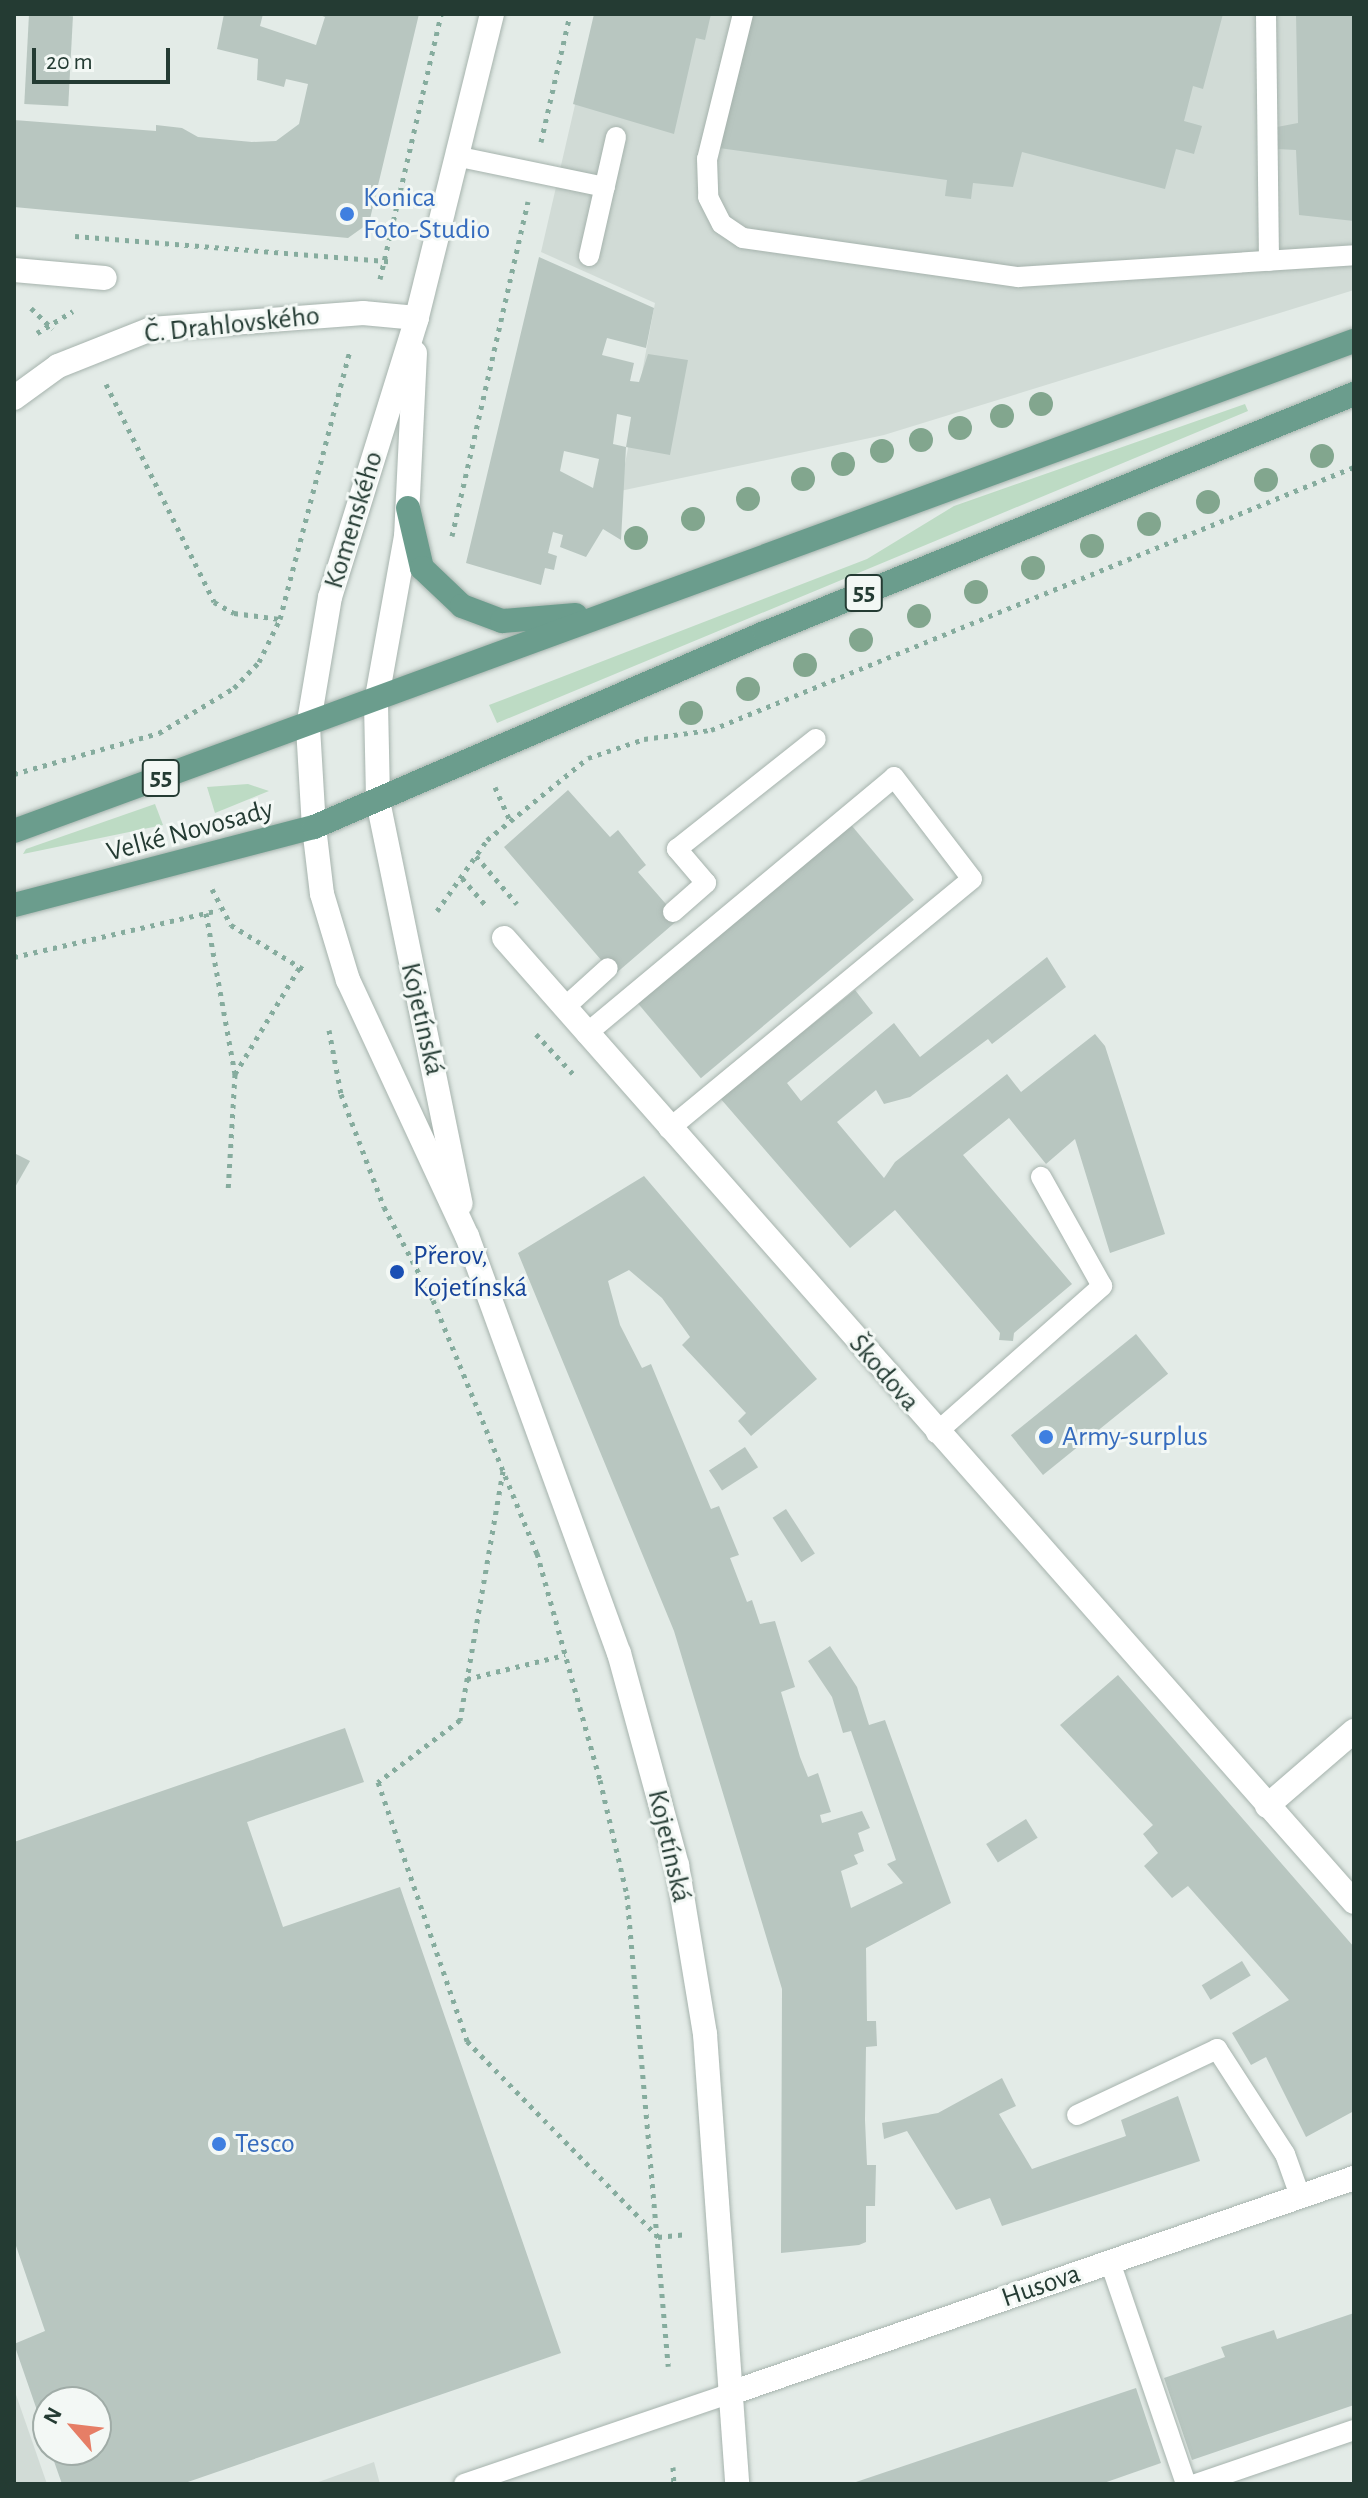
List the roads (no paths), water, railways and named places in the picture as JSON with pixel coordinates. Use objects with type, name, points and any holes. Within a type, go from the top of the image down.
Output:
[{"type":"main road","name":"Komenského","points":[[314,827],[308,727],[338,564],[417,318],[460,157],[492,14]]},
{"type":"main road","points":[[14,270],[105,278]]},
{"type":"main road","name":"Č. Drahlovského","points":[[14,398],[86,353],[151,329],[363,313],[417,318]]},
{"type":"main road","name":"Komenského","points":[[378,801],[376,703],[408,508],[417,318]]},
{"type":"main road","name":"55","points":[[376,703],[621,607],[1354,341]]},
{"type":"main road","name":"55","points":[[378,801],[778,627],[1354,394]]},
{"type":"main road","points":[[408,508],[415,553],[441,589],[462,606],[502,621],[621,607]]},
{"type":"main road","name":"Velké Novosady","points":[[14,831],[376,703]]},
{"type":"main road","name":"Velké Novosady","points":[[14,905],[314,827],[378,801]]},
{"type":"main road","name":"Kojetínská","points":[[378,801],[467,1236]]},
{"type":"main road","name":"Kojetínská","points":[[314,827],[322,894],[364,1025],[467,1236],[619,1653],[677,1865],[705,2034],[728,2394],[737,2484]]},
{"type":"main road","name":"Škodova","points":[[504,938],[936,1433],[1354,1902]]},
{"type":"main road","points":[[1267,1806],[1354,1731]]},
{"type":"main road","name":"Husova","points":[[728,2394],[1354,2178]]},
{"type":"lane","points":[[743,14],[707,159],[708,197],[722,224],[743,238],[1018,277],[1354,255]]},
{"type":"lane","points":[[1266,14],[1269,261]]},
{"type":"lane","points":[[589,256],[616,137]]},
{"type":"lane","points":[[460,157],[605,187]]},
{"type":"lane","points":[[673,912],[706,883],[677,849],[816,739]]},
{"type":"lane","points":[[586,1034],[894,777],[972,879],[669,1129]]},
{"type":"lane","points":[[564,1008],[608,968]]},
{"type":"lane","points":[[936,1433],[1102,1286],[1041,1177]]},
{"type":"lane","points":[[1077,2115],[1217,2049],[1285,2154],[1300,2196]]},
{"type":"lane","points":[[1110,2262],[1186,2484]]},
{"type":"lane","points":[[464,2484],[728,2394]]},
{"type":"lane","points":[[1196,2484],[1354,2430]]},
{"type":"place","name":"Konica Foto-Studio","points":[[347,214]]},
{"type":"place","name":"Přerov, Kojetínská","points":[[397,1272]]},
{"type":"place","name":"Army-surplus","points":[[1046,1437]]},
{"type":"place","name":"Tesco","points":[[219,2144]]}]
